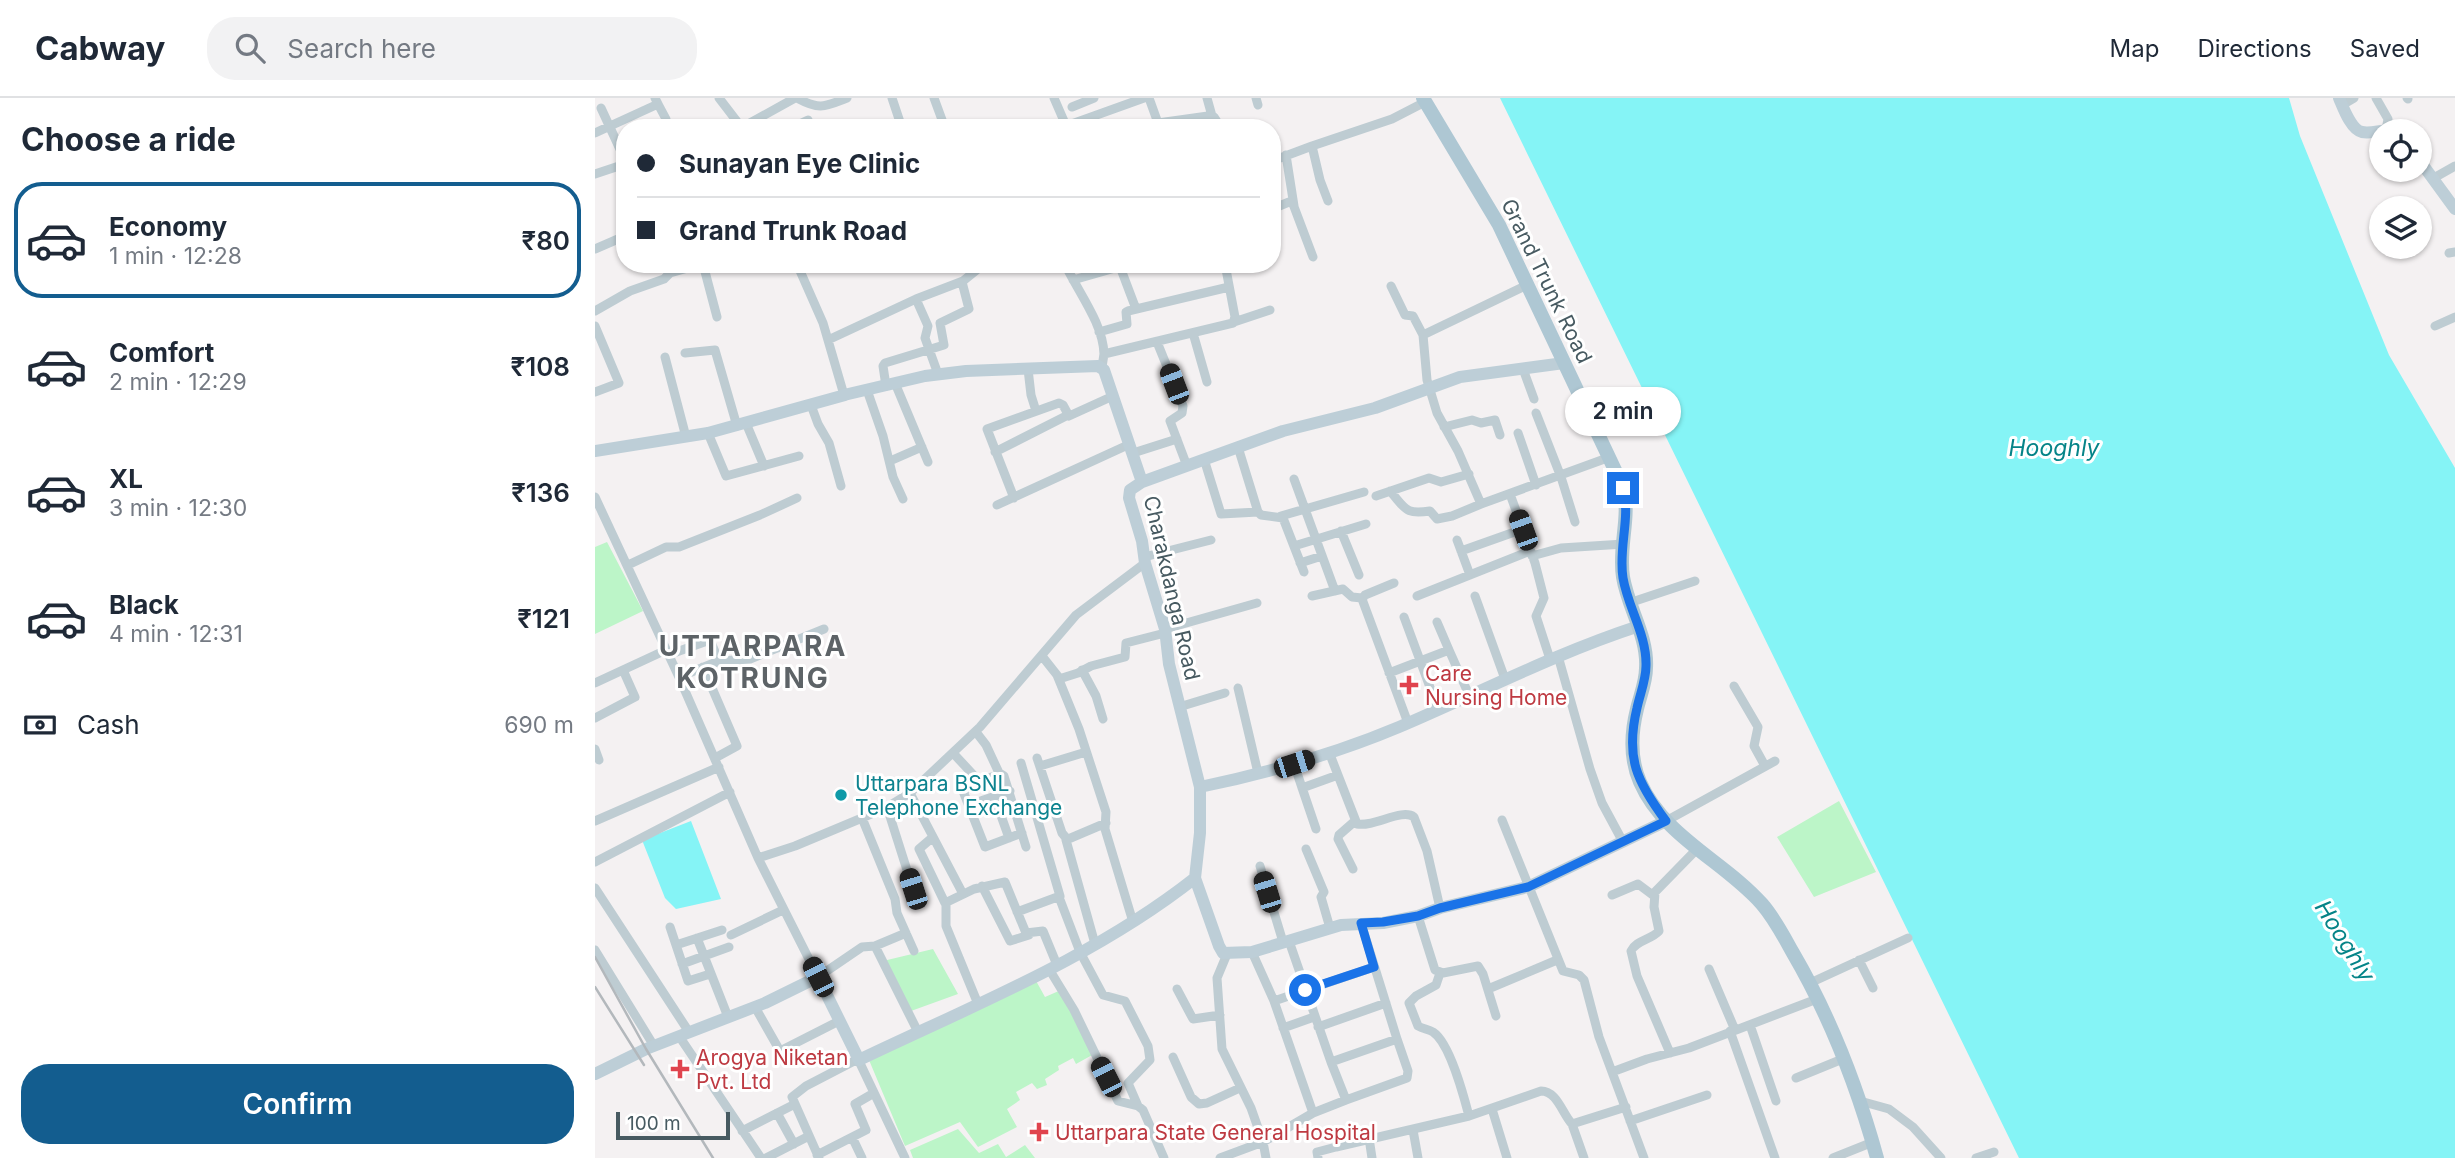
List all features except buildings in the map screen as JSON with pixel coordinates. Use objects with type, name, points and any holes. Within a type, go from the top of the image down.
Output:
[{"type":"main road","name":"Grand Trunk Road","points":[[1424,100],[1499,225],[1610,457],[1626,499],[1622,569],[1629,603],[1639,626],[1646,656],[1646,669],[1633,730],[1634,765],[1644,791],[1666,821],[1742,884],[1765,907],[1809,983],[1845,1058],[1877,1158]]},
{"type":"street","points":[[719,98],[734,119]]},
{"type":"street","points":[[758,119],[796,98],[818,107],[840,99]]},
{"type":"street","points":[[892,98],[899,119]]},
{"type":"street","points":[[934,98],[942,119]]},
{"type":"street","points":[[1054,98],[1063,119]]},
{"type":"street","points":[[1072,107],[1094,98]]},
{"type":"street","points":[[1088,119],[1144,98]]},
{"type":"street","points":[[1149,98],[1153,119]]},
{"type":"street","points":[[1207,98],[1214,119]]},
{"type":"street","points":[[2354,98],[2340,102],[2358,130],[2369,132]]},
{"type":"street","points":[[2376,98],[2388,119]]},
{"type":"street","points":[[1281,158],[1392,119],[1424,100]]},
{"type":"street","points":[[626,119],[657,101],[666,119]]},
{"type":"street","points":[[601,108],[616,142]]},
{"type":"street","points":[[1193,119],[1212,116]]},
{"type":"street","points":[[595,133],[616,125]]},
{"type":"street","points":[[1313,146],[1315,162],[1328,201]]},
{"type":"street","points":[[1286,155],[1294,206],[1313,257]]},
{"type":"street","points":[[596,172],[616,165]]},
{"type":"street","points":[[2455,166],[2432,179],[2455,209]]},
{"type":"street","points":[[1281,205],[1289,202],[1294,206]]},
{"type":"street","points":[[595,249],[616,240]]},
{"type":"street","points":[[595,311],[630,291],[664,279],[667,273]]},
{"type":"street","points":[[705,273],[717,317]]},
{"type":"street","points":[[802,273],[823,323],[845,395]]},
{"type":"street","points":[[828,340],[916,299],[962,282],[972,273]]},
{"type":"street","points":[[1070,273],[1099,332],[1103,361]]},
{"type":"street","points":[[1073,280],[1096,273]]},
{"type":"street","points":[[1125,273],[1136,309]]},
{"type":"street","points":[[1227,273],[1234,322]]},
{"type":"street","points":[[928,462],[883,366],[885,363],[944,344],[941,323],[969,310],[962,282]]},
{"type":"street","points":[[1423,335],[1527,285]]},
{"type":"street","points":[[1099,332],[1127,324],[1126,312],[1229,286]]},
{"type":"street","points":[[1391,286],[1405,316],[1413,316],[1423,335],[1429,389],[1437,413],[1469,474],[1481,504]]},
{"type":"street","points":[[916,299],[928,326],[925,338],[938,374]]},
{"type":"street","points":[[595,451],[708,433],[845,395],[938,374],[1103,361],[1157,342],[1270,310]]},
{"type":"street","points":[[2435,326],[2455,317]]},
{"type":"street","points":[[595,326],[619,383],[595,392]]},
{"type":"street","points":[[1193,333],[1207,382]]},
{"type":"street","points":[[1157,342],[1183,406],[1182,413],[1170,421],[1187,466]]},
{"type":"street","points":[[684,353],[716,352],[741,425],[764,466]]},
{"type":"street","points":[[666,357],[686,437]]},
{"type":"street","name":"Charakdanga Road","points":[[1103,361],[1142,482],[1134,486],[1129,498],[1165,631],[1169,664],[1200,787],[1200,833],[1195,878]]},
{"type":"street","points":[[1142,482],[1283,431],[1375,408],[1469,375],[1564,363]]},
{"type":"street","points":[[1028,369],[1036,411]]},
{"type":"street","points":[[1523,369],[1534,399]]},
{"type":"street","points":[[867,390],[893,477],[903,499]]},
{"type":"street","points":[[995,452],[1068,415],[1113,396]]},
{"type":"street","points":[[1014,498],[988,428],[1060,403],[1068,415]]},
{"type":"street","points":[[811,405],[829,443],[841,486]]},
{"type":"street","points":[[1536,413],[1575,522]]},
{"type":"street","points":[[1444,426],[1472,420],[1481,423],[1495,419],[1500,436]]},
{"type":"street","points":[[708,433],[725,475],[799,456]]},
{"type":"street","points":[[1518,433],[1536,485]]},
{"type":"street","points":[[997,505],[1131,448],[1177,439]]},
{"type":"street","points":[[890,461],[922,447]]},
{"type":"street","points":[[1238,447],[1258,512]]},
{"type":"street","points":[[1390,491],[1410,513],[1431,511],[1437,519],[1561,477],[1610,457]]},
{"type":"street","points":[[1204,459],[1221,514],[1258,512],[1261,515],[1281,516],[1363,492]]},
{"type":"street","points":[[1376,496],[1429,478],[1441,482],[1469,474]]},
{"type":"street","points":[[1294,480],[1335,591]]},
{"type":"street","points":[[1510,494],[1544,598],[1536,615],[1554,657],[1602,803],[1623,842]]},
{"type":"street","points":[[628,565],[666,547],[679,547],[797,498]]},
{"type":"street","points":[[596,502],[679,677],[758,858],[905,1158]]},
{"type":"street","points":[[1281,516],[1302,568],[1322,556]]},
{"type":"street","points":[[1294,546],[1366,524]]},
{"type":"street","points":[[1461,551],[1523,530]]},
{"type":"street","points":[[1341,531],[1359,575]]},
{"type":"street","points":[[758,858],[862,818],[910,793],[976,732],[1076,615],[1144,560],[1211,540]]},
{"type":"street","points":[[1457,540],[1470,575]]},
{"type":"street","points":[[1417,596],[1531,554],[1561,548],[1624,544]]},
{"type":"street","points":[[1629,603],[1695,581]]},
{"type":"street","points":[[1312,596],[1343,589],[1352,597],[1362,598],[1394,583]]},
{"type":"street","points":[[1475,596],[1505,679]]},
{"type":"street","points":[[1362,598],[1408,723]]},
{"type":"street","points":[[1059,679],[1125,657],[1126,643],[1257,603]]},
{"type":"street","points":[[1403,617],[1438,709]]},
{"type":"street","points":[[1437,622],[1469,695]]},
{"type":"street","points":[[1200,787],[1294,764],[1329,752],[1408,723],[1598,639],[1639,626]]},
{"type":"street","points":[[679,677],[719,661],[750,659],[824,629]]},
{"type":"street","points":[[595,683],[667,653],[710,640],[719,661]]},
{"type":"street","points":[[1389,673],[1448,650]]},
{"type":"street","points":[[1042,656],[1059,679],[1086,752],[1106,811],[1105,829],[1133,922]]},
{"type":"street","points":[[595,821],[717,763],[737,746],[703,667]]},
{"type":"street","points":[[595,718],[635,697],[623,670]]},
{"type":"street","points":[[1082,670],[1096,696],[1103,719]]},
{"type":"street","points":[[1734,686],[1758,727],[1754,746],[1765,766]]},
{"type":"street","points":[[1238,688],[1258,773]]},
{"type":"street","points":[[1179,707],[1225,693]]},
{"type":"street","points":[[976,732],[986,745],[1000,775],[1004,776],[1026,847]]},
{"type":"street","points":[[595,749],[599,760]]},
{"type":"street","points":[[1086,752],[1039,762],[1062,834],[1067,838],[1095,944]]},
{"type":"street","points":[[1329,752],[1355,821],[1360,825],[1408,813],[1414,817],[1427,851],[1440,908]]},
{"type":"street","points":[[953,753],[979,781]]},
{"type":"street","points":[[874,1093],[856,1103],[867,1129],[818,1156],[793,1094],[858,1059],[1053,967],[1164,903],[1195,878],[1219,946],[1227,954],[1252,952],[1330,928],[1418,916],[1440,908],[1528,887],[1666,821],[1775,761]]},
{"type":"street","points":[[1021,763],[1059,897],[1080,952],[1104,996],[1125,1000],[1148,1046],[1150,1060],[1128,1083],[1138,1106]]},
{"type":"street","points":[[1294,764],[1316,828]]},
{"type":"street","points":[[1000,775],[979,781],[963,791],[985,847],[1022,833]]},
{"type":"street","points":[[1302,788],[1338,775]]},
{"type":"street","points":[[969,805],[1010,791]]},
{"type":"street","points":[[595,862],[730,792]]},
{"type":"street","points":[[910,793],[963,894]]},
{"type":"street","points":[[995,796],[1009,838]]},
{"type":"street","points":[[887,807],[913,889]]},
{"type":"street","points":[[862,818],[895,899],[897,913],[915,951]]},
{"type":"street","points":[[1502,820],[1557,960],[1563,971],[1579,975],[1584,980],[1599,1037],[1626,1107],[1640,1157]]},
{"type":"street","points":[[1353,869],[1338,839],[1355,821]]},
{"type":"street","points":[[1067,838],[1106,823]]},
{"type":"street","points":[[933,837],[919,849],[946,904],[946,926],[978,1003]]},
{"type":"street","points":[[1306,849],[1324,892],[1321,897],[1330,928]]},
{"type":"street","points":[[1670,1053],[1637,976],[1631,951],[1636,944],[1658,931],[1654,896],[1663,883],[1697,849]]},
{"type":"street","points":[[1260,866],[1346,1100]]},
{"type":"street","points":[[946,904],[982,886],[1005,882],[1028,935]]},
{"type":"street","points":[[1612,895],[1638,884],[1654,896]]},
{"type":"street","points":[[982,886],[1010,941],[1043,931],[1053,967],[1118,1101],[1143,1110],[1164,1158]]},
{"type":"street","points":[[595,888],[742,1131],[763,1158],[809,1136]]},
{"type":"street","points":[[1017,912],[1059,897]]},
{"type":"street","points":[[676,945],[727,932],[783,910]]},
{"type":"street","points":[[1418,916],[1433,967],[1440,973]]},
{"type":"street","points":[[1220,1158],[1263,1142],[1313,1113],[1407,1078],[1408,1071],[1361,923]]},
{"type":"street","points":[[670,927],[688,981],[711,974]]},
{"type":"street","points":[[595,1074],[654,1046],[755,1007],[818,977],[862,947],[875,946],[906,933]]},
{"type":"street","points":[[697,938],[728,1017]]},
{"type":"street","points":[[1809,983],[1908,938]]},
{"type":"street","points":[[875,946],[918,1032]]},
{"type":"street","points":[[682,964],[729,947]]},
{"type":"street","points":[[595,950],[654,1046]]},
{"type":"street","points":[[1252,952],[1274,1001],[1313,1113]]},
{"type":"street","points":[[1227,954],[1217,978],[1222,1049],[1251,1108],[1266,1158]]},
{"type":"street","points":[[1488,989],[1557,960]]},
{"type":"street","points":[[1859,960],[1873,988]]},
{"type":"street","points":[[1440,973],[1478,966],[1496,1016]]},
{"type":"street","points":[[1274,1001],[1374,967]]},
{"type":"street","points":[[1709,969],[1776,1158]]},
{"type":"street","points":[[1440,973],[1436,985],[1409,1003],[1418,1026],[1433,1032],[1446,1050],[1459,1079],[1469,1116]]},
{"type":"street","points":[[1177,989],[1193,1019],[1220,1015]]},
{"type":"street","points":[[1612,1072],[1689,1048],[1817,999]]},
{"type":"street","points":[[1283,1028],[1386,1003]]},
{"type":"street","points":[[755,1007],[780,1051],[839,1021]]},
{"type":"street","points":[[1750,1025],[1776,1101]]},
{"type":"street","points":[[1331,1062],[1397,1039]]},
{"type":"street","points":[[1173,1057],[1191,1097],[1199,1104],[1240,1088]]},
{"type":"street","points":[[1796,1079],[1845,1058]]},
{"type":"street","points":[[1318,1158],[1317,1153],[1369,1138],[1469,1116],[1528,1094],[1546,1091],[1552,1094],[1572,1124],[1584,1158]]},
{"type":"street","points":[[1630,1121],[1707,1095]]},
{"type":"street","points":[[1860,1101],[1889,1109],[1913,1127],[1941,1158]]},
{"type":"street","points":[[742,1131],[795,1104]]},
{"type":"street","points":[[1572,1124],[1626,1107]]},
{"type":"street","points":[[1492,1109],[1507,1158]]},
{"type":"street","points":[[777,1113],[794,1144]]},
{"type":"street","points":[[1413,1130],[1418,1158]]},
{"type":"street","points":[[852,1137],[862,1158]]},
{"type":"street","points":[[1369,1138],[1372,1158]]},
{"type":"street","points":[[1833,1158],[1873,1142]]},
{"type":"street","points":[[1976,1158],[1994,1152]]},
{"type":"green space","points":[[607,542],[643,611],[595,634],[595,547]]},
{"type":"green space","points":[[1839,801],[1876,872],[1814,897],[1777,837]]},
{"type":"green space","points":[[933,949],[958,994],[911,1011],[883,961]]},
{"type":"green space","points":[[1035,979],[1045,997],[1061,990],[1094,1054],[1076,1064],[1073,1058],[1058,1066],[1059,1070],[1045,1079],[1047,1085],[1037,1089],[1032,1083],[1016,1092],[1020,1100],[1007,1109],[1017,1127],[978,1147],[960,1122],[905,1146],[869,1060]]},
{"type":"green space","points":[[958,1129],[979,1153],[998,1144],[1006,1157],[1025,1145],[1035,1158],[913,1158],[910,1150]]},
{"type":"water","name":"Hooghly","points":[[1500,98],[2289,98],[2300,136],[2389,355],[2455,468],[2455,1158],[2019,1158]]},
{"type":"water","points":[[691,821],[721,899],[676,909],[665,898],[642,840]]},
{"type":"railway","points":[[595,957],[646,1049],[713,1158]]},
{"type":"railway","points":[[595,987],[644,1065]]},
{"type":"place","name":"Care Nursing Home","points":[[1409,685]]},
{"type":"place","name":"Uttarpara BSNL Telephone Exchange","points":[[841,795]]},
{"type":"place","name":"Arogya Niketan Pvt. Ltd","points":[[680,1069]]},
{"type":"place","name":"Uttarpara State General Hospital","points":[[1039,1132]]},
{"type":"district","name":"UTTARPARA KOTRUNG","points":[[753,662]]},
{"type":"route","points":[[1305,990],[1374,967],[1361,923],[1418,916],[1484,896],[1528,887],[1666,821],[1644,791],[1634,765],[1632,750],[1637,708],[1646,674],[1646,656],[1623,578],[1626,508],[1623,488]]}]
